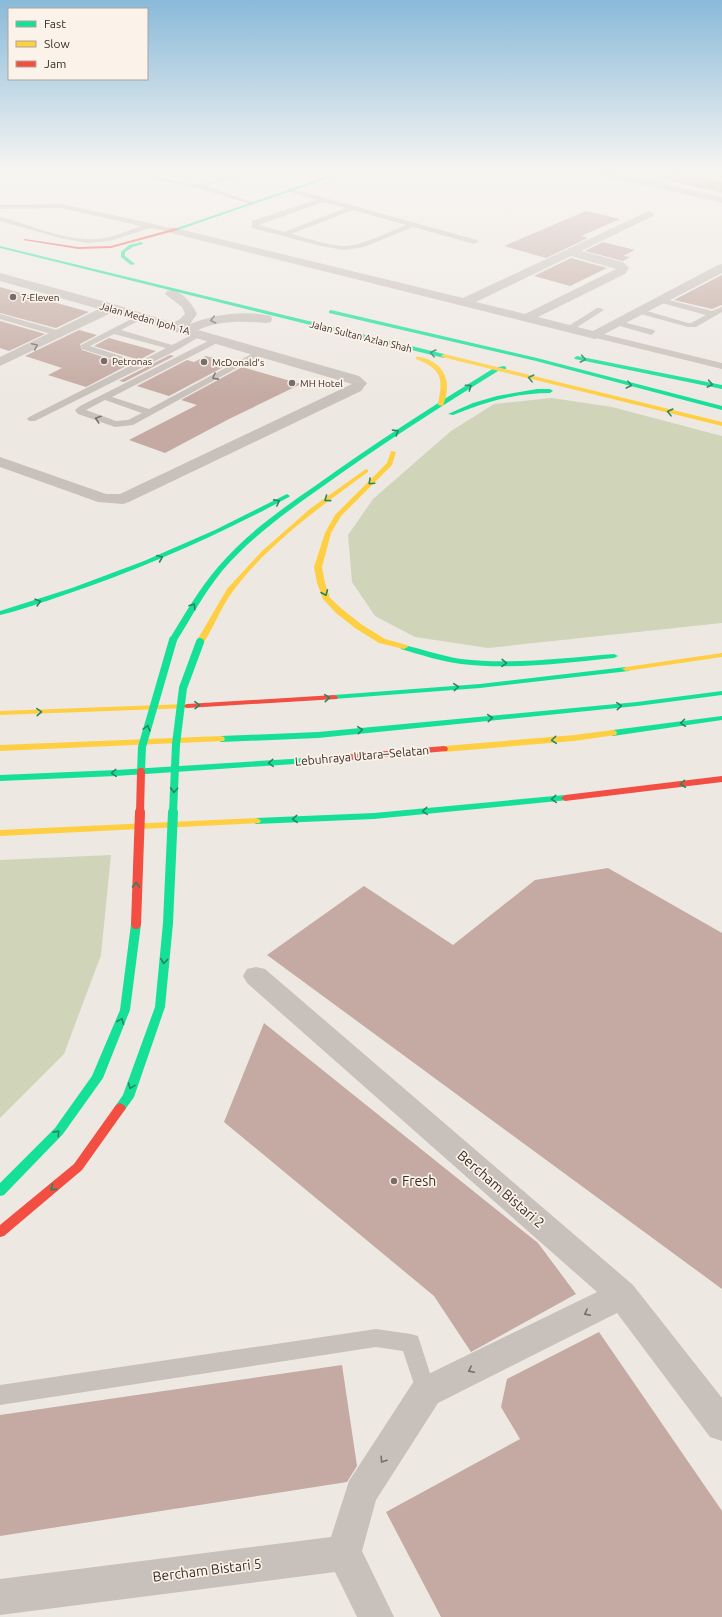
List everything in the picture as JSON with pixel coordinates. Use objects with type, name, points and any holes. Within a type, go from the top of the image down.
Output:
[{"type":"main road","points":[[47,245],[94,257]]},
{"type":"main road","points":[[62,245],[78,248],[100,248],[114,245]]},
{"type":"main road","points":[[135,245],[124,250],[122,253],[123,256],[139,267]]},
{"type":"main road","name":"Jalan Sultan Azlan Shah","points":[[0,247],[496,369],[509,370],[626,401],[722,424]]},
{"type":"main road","points":[[112,259],[139,267]]},
{"type":"main road","points":[[62,262],[78,272],[266,318],[412,357],[434,365],[441,369],[445,375],[445,388],[441,404]]},
{"type":"main road","points":[[121,266],[139,267]]},
{"type":"main road","name":"Jalan Sultan Azlan Shah","points":[[484,355],[321,312],[510,354],[722,408]]},
{"type":"main road","points":[[352,318],[388,321],[533,349]]},
{"type":"main road","points":[[470,362],[481,360],[484,358],[484,355],[502,363],[509,370]]},
{"type":"main road","points":[[571,357],[722,387]]},
{"type":"main road","points":[[499,381],[509,370],[530,367],[586,374]]},
{"type":"main road","points":[[0,1191],[59,1131],[97,1078],[125,1010],[136,924],[142,747],[173,640],[202,592],[227,561],[251,538],[293,504],[372,447],[496,369]]},
{"type":"main road","points":[[481,394],[447,416],[493,397],[521,391],[571,393],[626,401]]},
{"type":"main road","points":[[0,613],[45,600],[113,577],[223,530],[273,504],[353,455],[372,447]]},
{"type":"main road","points":[[0,1232],[78,1167],[128,1097],[160,1007],[168,923],[176,744],[183,688],[200,642],[234,585],[268,549],[319,505],[397,450],[390,464],[338,515],[328,533],[318,567],[321,583],[327,599],[339,611],[358,626],[382,641],[438,657],[459,661],[517,663],[623,655]]},
{"type":"main road","points":[[0,713],[128,709],[318,698],[550,679],[722,655]]},
{"type":"main road","points":[[0,748],[46,748],[318,734],[637,704],[722,692]]},
{"type":"main road","name":"Lebuhraya Utara–Selatan","points":[[0,778],[116,773],[335,759],[574,738],[722,718]]},
{"type":"main road","points":[[0,832],[374,816],[589,796],[722,779]]},
{"type":"street","points":[[227,245],[596,335],[722,268]]},
{"type":"street","points":[[463,303],[585,245]]},
{"type":"street","points":[[526,318],[621,271],[623,268],[618,265],[572,252]]},
{"type":"street","name":"Jalan Medan Ipoh 1A","points":[[0,277],[112,308],[354,379],[360,383],[359,386],[293,419],[123,499],[104,499],[0,462]]},
{"type":"street","points":[[171,294],[188,305],[191,314],[181,329]]},
{"type":"street","points":[[2,360],[61,334],[112,308]]},
{"type":"street","points":[[181,329],[225,318],[266,318]]},
{"type":"street","name":"Bercham Bistari 2","points":[[256,976],[622,1295],[720,1416]]},
{"type":"street","points":[[376,1617],[344,1553],[362,1493],[426,1392],[622,1295]]},
{"type":"street","name":"Bercham Bistari 5","points":[[0,1598],[116,1581],[344,1553]]},
{"type":"lane","points":[[329,245],[344,248],[358,245]]},
{"type":"lane","points":[[661,300],[713,314]]},
{"type":"lane","points":[[640,311],[688,325],[693,325],[722,309]]},
{"type":"lane","points":[[568,328],[600,310]]},
{"type":"lane","points":[[0,316],[61,334]]},
{"type":"lane","points":[[140,365],[85,348],[85,346],[142,317]]},
{"type":"lane","points":[[618,323],[651,332]]},
{"type":"lane","points":[[114,331],[174,348]]},
{"type":"lane","points":[[32,419],[200,334]]},
{"type":"lane","points":[[596,335],[722,366]]},
{"type":"lane","points":[[218,339],[83,408],[80,412],[120,425],[130,423],[262,352]]},
{"type":"lane","points":[[104,397],[150,412]]},
{"type":"lane","points":[[0,1394],[376,1338],[412,1343],[426,1392]]},
{"type":"green space","points":[[552,398],[612,407],[722,436],[722,623],[488,648],[415,637],[375,616],[352,582],[348,535],[373,499],[451,431],[494,404]]},
{"type":"green space","points":[[111,855],[101,955],[64,1054],[0,1118],[0,860]]},
{"type":"building","points":[[505,245],[572,245],[546,258],[504,246]]},
{"type":"building","points":[[596,245],[617,245],[635,250],[623,256],[630,257],[623,261],[585,251]]},
{"type":"building","points":[[571,258],[607,268],[570,286],[534,276]]},
{"type":"building","points":[[722,275],[722,305],[712,309],[674,300]]},
{"type":"building","points":[[0,287],[89,312],[56,328],[0,313]]},
{"type":"building","points":[[0,321],[45,334],[9,351],[0,348]]},
{"type":"building","points":[[79,330],[97,335],[80,344],[82,350],[128,365],[86,387],[48,375],[62,368],[25,356]]},
{"type":"building","points":[[109,338],[156,351],[139,360],[94,346]]},
{"type":"building","points":[[170,355],[174,356],[124,382],[119,381]]},
{"type":"building","points":[[206,356],[231,363],[169,396],[137,386],[187,360],[194,362]]},
{"type":"building","points":[[242,367],[301,384],[229,419],[165,453],[129,440],[197,405],[181,400]]},
{"type":"building","points":[[608,868],[722,933],[722,1289],[267,955],[364,886],[453,945],[535,880]]},
{"type":"building","points":[[264,1023],[538,1243],[576,1294],[471,1352],[434,1296],[224,1122]]},
{"type":"building","points":[[599,1332],[722,1511],[722,1617],[441,1617],[386,1512],[520,1439],[501,1407],[507,1379]]},
{"type":"building","points":[[342,1365],[357,1466],[347,1482],[0,1536],[0,1415]]},
{"type":"traffic: fast","points":[[133,245],[123,252],[123,256],[133,264]]},
{"type":"traffic: fast","points":[[0,247],[444,356]]},
{"type":"traffic: fast","points":[[331,312],[537,360],[722,408]]},
{"type":"traffic: fast","points":[[577,358],[722,387]]},
{"type":"traffic: fast","points":[[173,640],[198,598],[212,579],[228,560],[261,529],[342,469],[386,439],[496,369],[504,368]]},
{"type":"traffic: fast","points":[[451,414],[475,404],[499,397],[524,392],[550,391]]},
{"type":"traffic: fast","points":[[0,613],[111,576],[183,548],[218,532],[287,496]]},
{"type":"traffic: fast","points":[[141,772],[142,747],[173,640]]},
{"type":"traffic: fast","points":[[168,923],[176,744],[183,688],[200,642]]},
{"type":"traffic: fast","points":[[404,647],[451,660],[485,663],[540,662],[614,656]]},
{"type":"traffic: fast","points":[[334,697],[480,686],[626,669]]},
{"type":"traffic: fast","points":[[221,739],[318,735],[637,704],[722,693]]},
{"type":"traffic: fast","points":[[613,733],[722,718]]},
{"type":"traffic: fast","points":[[0,778],[116,773],[307,761]]},
{"type":"traffic: fast","points":[[256,821],[374,816],[565,798]]},
{"type":"traffic: fast","points":[[120,1108],[128,1097],[160,1007],[168,923]]},
{"type":"traffic: fast","points":[[0,1191],[59,1131],[97,1078],[125,1010],[136,924]]},
{"type":"traffic: slow","points":[[444,356],[722,424]]},
{"type":"traffic: slow","points":[[418,358],[435,366],[443,375],[444,387],[441,405]]},
{"type":"traffic: slow","points":[[393,452],[390,464],[338,515],[328,533],[318,567],[321,583],[327,599],[339,611],[358,626],[382,641],[404,647]]},
{"type":"traffic: slow","points":[[200,642],[230,591],[264,552],[296,523],[366,471]]},
{"type":"traffic: slow","points":[[626,669],[722,655]]},
{"type":"traffic: slow","points":[[0,713],[187,706]]},
{"type":"traffic: slow","points":[[444,749],[574,738],[613,733]]},
{"type":"traffic: slow","points":[[0,748],[221,739]]},
{"type":"traffic: slow","points":[[0,833],[256,821]]},
{"type":"traffic: jam","points":[[61,245],[78,248],[117,245]]},
{"type":"traffic: jam","points":[[187,706],[334,697]]},
{"type":"traffic: jam","points":[[307,761],[444,749]]},
{"type":"traffic: jam","points":[[136,924],[141,772]]},
{"type":"traffic: jam","points":[[565,798],[722,779]]},
{"type":"traffic: jam","points":[[0,1232],[78,1167],[120,1108]]},
{"type":"place","name":"7-Eleven","points":[[13,297]]},
{"type":"place","name":"Petronas","points":[[104,361]]},
{"type":"place","name":"McDonald's","points":[[204,362]]},
{"type":"place","name":"MH Hotel","points":[[292,383]]},
{"type":"place","name":"Fresh","points":[[394,1181]]}]
